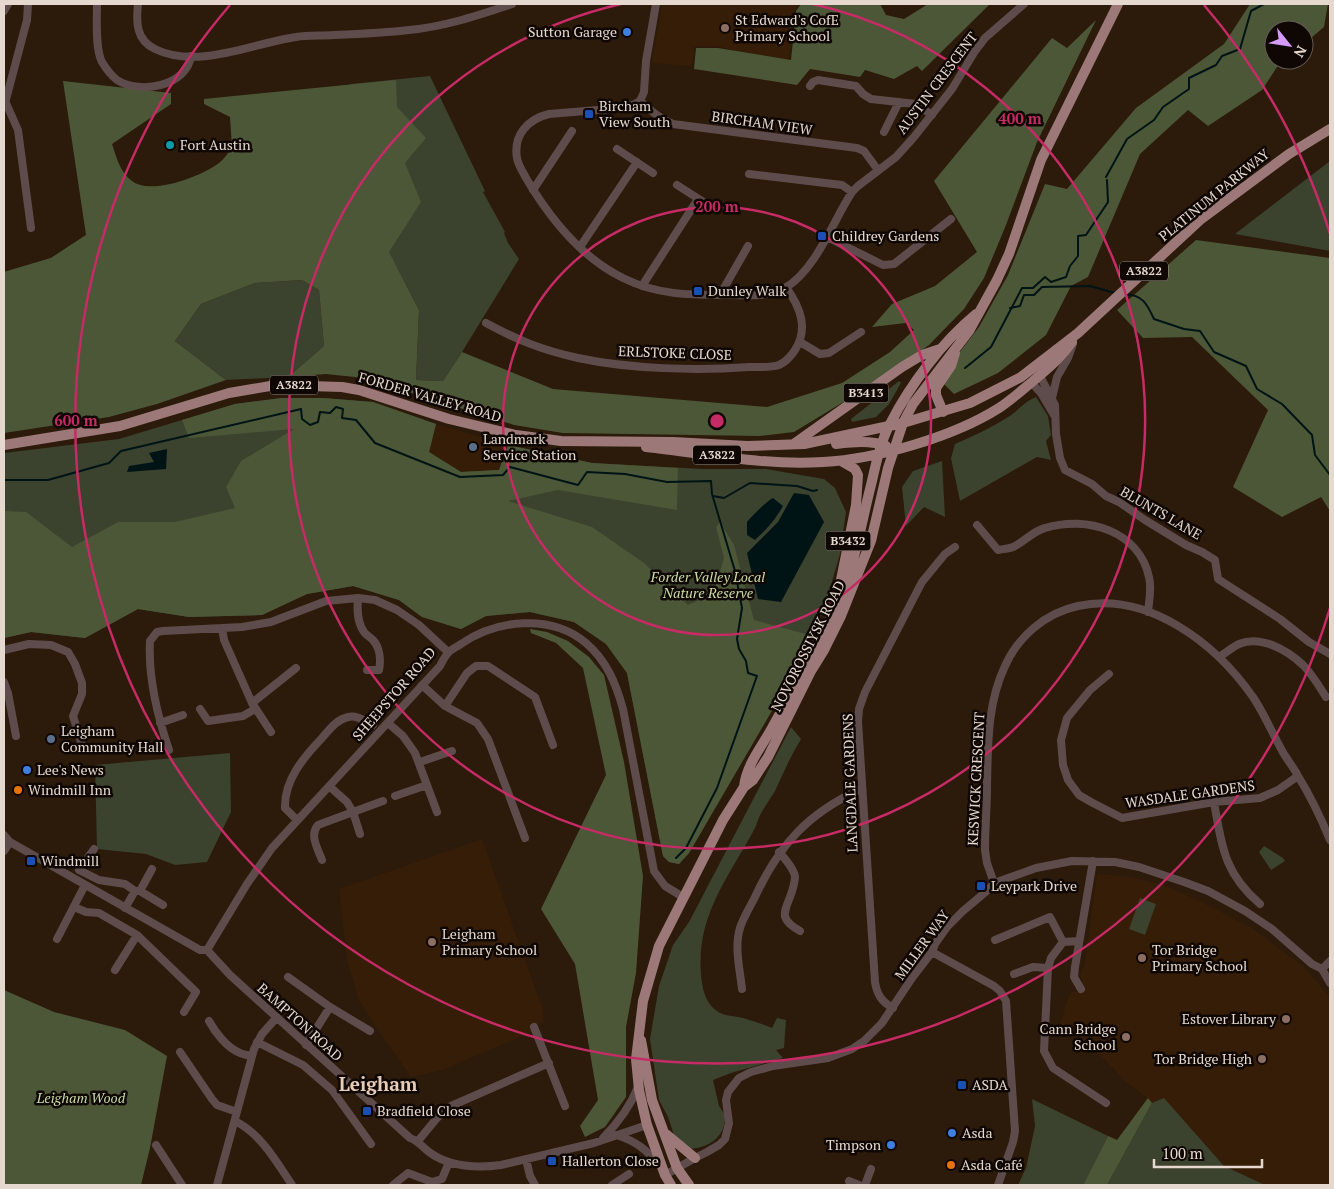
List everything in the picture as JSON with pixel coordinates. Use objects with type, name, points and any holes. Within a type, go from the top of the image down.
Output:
[{"type":"main road","points":[[903,423],[913,404],[969,331],[997,280],[1009,254],[1041,160],[1118,4]]},
{"type":"main road","name":"PLATINUM PARKWAY","points":[[893,451],[958,429],[999,408],[1062,356],[1088,322],[1200,220],[1289,154],[1330,129]]},
{"type":"main road","points":[[941,349],[966,322],[980,311]]},
{"type":"main road","name":"PLATINUM PARKWAY","points":[[928,416],[970,403],[1021,377],[1078,333]]},
{"type":"main road","name":"B3413","points":[[880,449],[909,391],[941,349]]},
{"type":"main road","name":"B3413","points":[[799,444],[902,367],[922,355],[941,349]]},
{"type":"main road","points":[[943,412],[936,395],[936,388],[951,366],[956,350]]},
{"type":"main road","name":"FORDER VALLEY ROAD","points":[[4,445],[120,426],[152,418],[230,393],[276,385],[342,386],[450,419],[516,435],[561,441],[673,442],[747,446],[799,444],[890,426],[928,416]]},
{"type":"main road","name":"NOVOROSSIYSK ROAD","points":[[671,1185],[664,1173],[647,1125],[638,1087],[636,1059],[643,1001],[659,946],[723,820],[744,787],[753,780],[768,757],[841,616],[871,541],[893,451],[903,423]]},
{"type":"main road","name":"FORDER VALLEY ROAD","points":[[585,441],[788,462],[841,461],[880,449],[893,451]]},
{"type":"main road","points":[[799,444],[815,446],[856,442],[880,449]]},
{"type":"main road","name":"NOVOROSSIYSK ROAD","points":[[744,787],[745,778],[758,752],[816,647],[839,599],[853,563],[880,449]]},
{"type":"main road","name":"B3432","points":[[839,599],[838,589],[856,505],[858,475],[855,469],[841,461]]},
{"type":"main road","name":"NOVOROSSIYSK ROAD","points":[[640,1034],[652,1100],[678,1168],[688,1185]]},
{"type":"main road","points":[[647,1125],[661,1126],[695,1158]]},
{"type":"street","points":[[4,11],[8,4]]},
{"type":"street","points":[[28,4],[27,20],[5,105],[18,130],[32,228]]},
{"type":"street","points":[[97,4],[96,30],[101,60],[116,80],[132,85],[151,87],[170,81],[184,72],[190,65],[191,56]]},
{"type":"street","points":[[138,4],[136,20],[139,34],[146,44],[173,55],[191,56],[222,54],[296,37],[411,30],[446,24],[488,8],[512,4]]},
{"type":"street","points":[[640,101],[644,92],[646,61],[656,4]]},
{"type":"street","name":"AUSTIN CRESCENT","points":[[640,101],[628,107],[549,114],[532,120],[518,138],[517,158],[533,190],[559,225],[580,247],[610,271],[642,286],[676,294],[766,295],[786,287],[798,278],[827,237],[852,192],[896,157],[952,89],[975,50],[985,38],[1024,4]]},
{"type":"street","points":[[810,86],[812,82],[818,80],[856,86],[866,97],[916,104],[932,115]]},
{"type":"street","name":"BIRCHAM VIEW","points":[[640,101],[665,121],[673,124],[857,148],[864,152],[878,170]]},
{"type":"street","points":[[884,132],[898,102]]},
{"type":"street","points":[[533,190],[572,131]]},
{"type":"street","points":[[617,149],[653,173]]},
{"type":"street","points":[[580,247],[637,162]]},
{"type":"street","points":[[749,174],[842,185],[852,192]]},
{"type":"street","points":[[677,185],[716,210]]},
{"type":"street","points":[[642,286],[698,199]]},
{"type":"street","points":[[827,237],[883,264],[889,265],[894,264],[952,219]]},
{"type":"street","points":[[720,295],[748,246]]},
{"type":"street","points":[[786,287],[795,299],[802,319],[800,342],[820,354],[829,353],[861,332]]},
{"type":"street","name":"ERLSTOKE CLOSE","points":[[486,323],[526,343],[551,352],[579,358],[657,368],[714,370],[778,365],[790,358],[800,342]]},
{"type":"street","points":[[1052,398],[1057,377],[1068,358],[1078,333]]},
{"type":"street","points":[[1021,377],[1039,374],[1040,376]]},
{"type":"street","name":"BLUNTS LANE","points":[[1040,376],[1054,405],[1060,458],[1065,470],[1092,484],[1106,496],[1186,545],[1215,560],[1218,579],[1280,619],[1309,642],[1330,654]]},
{"type":"street","points":[[1031,382],[1041,393],[1055,417]]},
{"type":"street","points":[[977,525],[998,550],[1011,548],[1042,528],[1061,524],[1096,525],[1118,534],[1134,547],[1146,567],[1150,591],[1148,612]]},
{"type":"street","name":"LANGDALE GARDENS","points":[[893,1008],[882,1001],[878,995],[875,982],[861,789],[859,709],[865,692],[922,582],[945,554],[955,547]]},
{"type":"street","points":[[358,598],[357,611],[359,621],[364,633],[373,640],[381,660],[379,670],[367,670]]},
{"type":"street","points":[[169,750],[160,723],[152,679],[149,648],[153,636],[163,631],[242,627],[271,622],[326,601],[358,598],[375,600],[397,610],[419,625],[448,652]]},
{"type":"street","name":"KESWICK CRESCENT","points":[[994,883],[985,853],[989,723],[1004,667],[1026,634],[1038,624],[1070,608],[1103,603],[1148,612],[1172,622],[1220,657],[1254,698],[1284,755],[1327,824],[1330,840]]},
{"type":"street","name":"SHEEPSTOR ROAD","points":[[207,950],[247,884],[272,848],[440,666],[448,652],[485,630],[505,625],[540,624],[570,633],[586,643],[594,651],[611,674],[618,691],[654,871],[665,886],[683,897]]},
{"type":"street","points":[[222,628],[224,640],[254,706],[271,732]]},
{"type":"street","points":[[1220,657],[1240,644],[1255,641],[1270,644],[1289,654],[1303,666],[1326,697]]},
{"type":"street","points":[[4,650],[29,644],[51,645],[68,652],[82,683],[82,694],[73,716],[83,748]]},
{"type":"street","points":[[445,706],[467,672],[476,666],[488,666],[535,697],[553,745]]},
{"type":"street","points":[[200,709],[208,721],[243,716],[296,668]]},
{"type":"street","name":"WASDALE GARDENS","points":[[1108,674],[1090,690],[1067,718],[1060,740],[1062,765],[1068,780],[1080,794],[1091,802],[1122,818],[1214,802],[1260,798],[1278,790],[1298,776]]},
{"type":"street","points":[[4,682],[8,693],[16,736]]},
{"type":"street","points":[[422,685],[445,706],[477,724],[488,739],[525,838]]},
{"type":"street","points":[[160,723],[183,715]]},
{"type":"street","points":[[297,820],[285,808],[284,802],[289,784],[303,759],[337,721],[350,716],[360,718],[373,725]]},
{"type":"street","points":[[388,723],[411,746],[420,762],[437,812]]},
{"type":"street","points":[[420,762],[452,751]]},
{"type":"street","points":[[395,796],[427,784]]},
{"type":"street","points":[[329,786],[347,802],[354,812],[360,834]]},
{"type":"street","points":[[742,989],[738,953],[740,929],[758,890],[779,852],[810,819],[832,804],[861,789]]},
{"type":"street","points":[[322,860],[313,834],[318,825],[383,801]]},
{"type":"street","points":[[1214,802],[1222,845],[1229,868],[1246,892],[1260,904]]},
{"type":"street","points":[[4,835],[10,842],[192,946],[200,950],[207,950]]},
{"type":"street","points":[[4,851],[10,842]]},
{"type":"street","points":[[94,849],[79,870],[99,880],[125,884],[163,905]]},
{"type":"street","points":[[779,852],[795,877],[790,899],[784,912],[785,920],[789,925],[800,931]]},
{"type":"street","name":"MILLER WAY","points":[[664,1173],[678,1168],[719,1145],[725,1139],[729,1123],[726,1100],[728,1092],[739,1078],[751,1072],[773,1066],[828,1058],[852,1049],[873,1033],[893,1008],[947,927],[963,911],[994,883],[1052,864],[1072,861],[1115,862],[1169,876],[1208,891],[1272,929],[1312,964],[1322,969],[1330,983]]},
{"type":"street","points":[[1080,989],[1074,977],[1093,861]]},
{"type":"street","points":[[125,908],[152,869]]},
{"type":"street","points":[[57,938],[86,885]]},
{"type":"street","points":[[74,907],[86,912],[99,913],[137,934],[196,992],[184,1012]]},
{"type":"street","points":[[995,940],[1050,918],[1063,942]]},
{"type":"street","points":[[115,970],[137,934]]},
{"type":"street","points":[[1079,941],[1063,942],[1051,958],[1048,968],[1044,1051],[1053,1068],[1106,1103]]},
{"type":"street","name":"BAMPTON ROAD","points":[[207,950],[226,972],[389,1120],[410,1138],[418,1141],[428,1152],[449,1162],[475,1166],[491,1166],[599,1141],[647,1125]]},
{"type":"street","points":[[932,952],[994,986],[1000,990],[1006,1001],[1015,1131],[1014,1142],[998,1185]]},
{"type":"street","points":[[1322,969],[1330,961]]},
{"type":"street","points":[[1014,974],[1033,967],[1048,968]]},
{"type":"street","points":[[288,977],[330,1008],[370,1032]]},
{"type":"street","points":[[306,1045],[330,1008]]},
{"type":"street","points":[[217,1185],[257,1042],[277,1017]]},
{"type":"street","points":[[209,1021],[214,1031],[234,1050],[240,1054],[252,1056]]},
{"type":"street","points":[[534,1027],[565,1106]]},
{"type":"street","points":[[257,1042],[303,1065],[332,1090],[371,1144]]},
{"type":"street","points":[[180,1052],[212,1099],[217,1104],[237,1112]]},
{"type":"street","points":[[418,1141],[437,1118],[451,1106],[549,1063]]},
{"type":"street","points":[[599,1141],[621,1119],[634,1099],[638,1087]]},
{"type":"street","points":[[235,1121],[247,1126],[258,1136],[292,1185]]},
{"type":"street","points":[[616,1135],[636,1142],[646,1150],[664,1173]]},
{"type":"street","points":[[156,1145],[182,1185]]},
{"type":"street","points":[[526,1159],[530,1176],[535,1185]]},
{"type":"street","points":[[393,1185],[408,1173],[432,1182],[442,1179],[449,1162]]},
{"type":"street","points":[[865,1185],[871,1169]]},
{"type":"street","points":[[612,1185],[629,1174]]},
{"type":"street","points":[[849,1181],[859,1185]]},
{"type":"shaded area","name":"St Edward's CofE Primary School","points":[[662,4],[799,4],[794,11],[789,60],[745,54],[717,46],[694,47],[692,66],[652,63]]},
{"type":"shaded area","points":[[436,424],[508,445],[499,471],[461,472],[429,452]]},
{"type":"shaded area","points":[[167,449],[166,469],[127,472],[129,466],[154,462],[149,453]]},
{"type":"shaded area","points":[[794,493],[809,495],[824,522],[781,602],[758,599],[747,553],[778,522]]},
{"type":"shaded area","points":[[773,498],[783,506],[771,524],[755,540],[747,535],[747,522],[763,505]]},
{"type":"shaded area","name":"Leigham Primary School","points":[[482,839],[543,1010],[544,1022],[530,1028],[532,1032],[442,1070],[411,1077],[358,998],[347,960],[339,889]]},
{"type":"shaded area","name":"Tor Bridge High","points":[[1097,874],[1128,876],[1161,884],[1198,900],[1252,928],[1305,968],[1330,997],[1330,1185],[1018,1185],[1026,1168],[1035,1126],[1032,1099],[1117,1140],[1147,1098],[1125,1081],[1102,1057],[1059,1027],[1069,995],[1071,992],[1078,992],[1083,981],[1080,977],[1081,970],[1084,967]]},
{"type":"green space","points":[[801,4],[880,4],[886,15],[904,19],[928,4],[990,4],[922,71],[917,66],[894,79],[865,70],[860,77],[810,69],[797,85],[694,69],[696,48],[718,48],[791,60],[796,11]]},
{"type":"green space","points":[[1250,4],[1328,4],[1324,27],[1314,36],[1314,20],[1264,20],[1264,70],[1275,70],[1262,90],[1208,126],[1188,110],[1140,154],[1088,277],[1071,286],[1046,335],[998,373],[954,394],[939,379],[979,327],[1008,275],[1045,184],[1067,189],[1136,108],[1224,44]]},
{"type":"green space","points":[[1096,20],[1037,142],[984,278],[964,309],[929,345],[878,381],[794,432],[759,436],[563,433],[514,425],[364,378],[326,374],[288,377],[324,346],[319,290],[302,280],[255,283],[201,304],[175,341],[226,380],[157,404],[109,417],[4,433],[4,272],[51,258],[86,235],[63,81],[171,93],[171,104],[112,144],[119,165],[125,174],[132,181],[140,185],[151,186],[176,183],[201,173],[219,163],[232,148],[230,117],[204,104],[204,99],[396,80],[397,107],[426,138],[405,163],[421,202],[389,252],[419,310],[416,380],[443,381],[462,352],[553,389],[767,407],[842,383],[890,352],[914,330],[906,323],[872,327],[892,304],[935,286],[977,252],[934,181],[1052,38],[1067,48]]},
{"type":"green space","points":[[430,76],[485,191],[483,192],[505,232],[508,243],[519,259],[443,381],[416,380],[419,310],[395,264],[4,272],[51,258],[86,235],[242,217],[351,84]]},
{"type":"green space","points":[[1330,161],[1330,251],[1235,234]]},
{"type":"green space","points":[[1196,240],[1330,258],[1330,511],[1321,497],[1282,517],[1233,487],[1268,410],[1192,337],[1143,338],[1117,310]]},
{"type":"green space","points":[[302,280],[319,290],[324,346],[288,377],[226,380],[175,341],[201,304],[255,283]]},
{"type":"green space","points":[[899,381],[901,383],[889,404],[876,417],[852,422],[851,419]]},
{"type":"green space","points":[[1036,397],[1048,416],[1051,435],[1046,441],[1051,460],[1037,457],[960,501],[951,458],[955,444],[1002,421]]},
{"type":"green space","name":"Forder Valley Local Nature Reserve","points":[[282,398],[323,398],[373,402],[436,424],[429,452],[461,472],[499,470],[508,445],[592,463],[703,469],[766,469],[824,479],[835,488],[846,512],[840,554],[825,606],[813,636],[689,853],[679,864],[669,862],[663,856],[627,673],[606,644],[574,622],[530,612],[486,616],[461,629],[422,617],[399,600],[353,586],[307,594],[262,615],[189,617],[138,609],[85,638],[31,632],[4,638],[4,453],[119,439],[235,404]]},
{"type":"green space","name":"Forder Valley Local Nature Reserve","points":[[282,398],[323,398],[373,402],[436,424],[429,452],[461,472],[499,470],[508,445],[592,463],[678,468],[677,510],[558,490],[508,501],[592,527],[644,563],[688,605],[713,594],[724,558],[716,527],[720,522],[734,545],[754,620],[813,636],[689,853],[679,864],[669,862],[663,856],[627,673],[606,644],[574,622],[530,612],[486,616],[461,629],[422,617],[399,600],[353,586],[307,594],[262,615],[189,617],[138,609],[85,638],[31,632],[4,638],[4,511],[26,512],[72,547],[118,522],[175,522],[235,508],[226,487],[241,461],[294,429],[189,438],[182,420],[235,404]]},
{"type":"green space","points":[[942,461],[945,517],[924,507],[906,526],[902,487],[913,471]]},
{"type":"green space","points":[[530,629],[547,632],[568,641],[589,657],[604,675],[624,762],[643,876],[636,973],[626,1027],[626,1097],[605,1127],[585,1137],[580,1126],[598,1100],[575,964],[541,909],[606,775],[583,668],[556,643],[531,633]]},
{"type":"green space","points":[[791,727],[801,739],[775,791],[761,812],[756,826],[717,896],[709,914],[701,952],[703,990],[713,1008],[723,1014],[743,1018],[772,1028],[777,1018],[786,1020],[784,1048],[776,1050],[783,1058],[713,1080],[719,1106],[725,1115],[722,1130],[714,1141],[701,1147],[686,1149],[675,1138],[668,1117],[659,1100],[650,1039],[659,986],[673,945],[689,922]]},
{"type":"green space","points":[[230,753],[231,812],[207,862],[175,865],[146,854],[97,849],[95,765]]},
{"type":"green space","points":[[1264,846],[1285,861],[1271,870],[1259,852]]},
{"type":"green space","points":[[1140,898],[1156,904],[1145,935],[1129,929]]},
{"type":"green space","name":"Leigham Wood","points":[[4,990],[54,1012],[125,1030],[167,1056],[150,1148],[141,1185],[4,1185]]},
{"type":"green space","points":[[1148,1098],[1152,1103],[1107,1185],[1083,1185],[1108,1136],[1117,1140]]},
{"type":"green space","points":[[1164,1098],[1224,1166],[1265,1185],[1107,1185],[1152,1103]]},
{"type":"green space","points":[[1032,1099],[1108,1136],[1083,1185],[1018,1185],[1026,1168],[1035,1126]]},
{"type":"waterway","points":[[1106,177],[1127,139],[1154,120],[1163,107],[1189,89],[1189,78],[1216,65],[1222,56],[1240,49],[1251,11],[1264,4]]},
{"type":"waterway","points":[[965,368],[991,347],[1022,288],[1033,288],[1045,277],[1051,282],[1066,277],[1070,266],[1078,256],[1078,236],[1086,235],[1108,202],[1107,180]]},
{"type":"waterway","points":[[1010,308],[1020,306],[1024,295],[1034,295],[1042,287],[1090,286],[1115,293]]},
{"type":"waterway","points":[[1125,294],[1136,296],[1144,301],[1154,319],[1184,329],[1200,331],[1214,352],[1246,366],[1257,389],[1282,404],[1312,435],[1315,455],[1330,475]]},
{"type":"waterway","points":[[4,480],[48,480],[109,463],[121,451],[301,409],[302,419],[310,425],[318,422],[320,412],[330,413],[336,407],[343,409],[342,418],[356,420],[375,443],[460,477],[503,475],[510,467],[578,485],[587,472],[625,474],[667,482],[711,481],[712,494],[735,571],[742,608],[737,639],[739,649],[746,661],[748,673],[757,676],[717,788],[686,848],[676,858]]},
{"type":"waterway","points":[[713,496],[724,498],[750,483],[797,486],[813,491],[817,490]]},
{"type":"place","name":"St Edward's CofE Primary School","points":[[725,28]]},
{"type":"place","name":"Sutton Garage","points":[[627,32]]},
{"type":"place","name":"Bircham View South","points":[[589,114]]},
{"type":"place","name":"Fort Austin","points":[[170,145]]},
{"type":"place","name":"Childrey Gardens","points":[[822,236]]},
{"type":"place","name":"Dunley Walk","points":[[698,291]]},
{"type":"place","name":"Landmark Service Station","points":[[473,447]]},
{"type":"place","name":"Leigham Community Hall","points":[[51,739]]},
{"type":"place","name":"Lee's News","points":[[27,770]]},
{"type":"place","name":"Windmill Inn","points":[[18,790]]},
{"type":"place","name":"Windmill","points":[[31,861]]},
{"type":"place","name":"Leypark Drive","points":[[981,886]]},
{"type":"place","name":"Leigham Primary School","points":[[432,942]]},
{"type":"place","name":"Tor Bridge Primary School","points":[[1142,958]]},
{"type":"place","name":"Estover Library","points":[[1286,1019]]},
{"type":"place","name":"Cann Bridge School","points":[[1126,1037]]},
{"type":"place","name":"Tor Bridge High","points":[[1262,1059]]},
{"type":"place","name":"ASDA","points":[[962,1085]]},
{"type":"place","name":"Bradfield Close","points":[[367,1111]]},
{"type":"place","name":"Asda","points":[[952,1133]]},
{"type":"place","name":"Timpson","points":[[891,1145]]},
{"type":"place","name":"Hallerton Close","points":[[552,1161]]},
{"type":"place","name":"Asda Café","points":[[951,1165]]},
{"type":"district","name":"Leigham","points":[[378,1084]]}]
